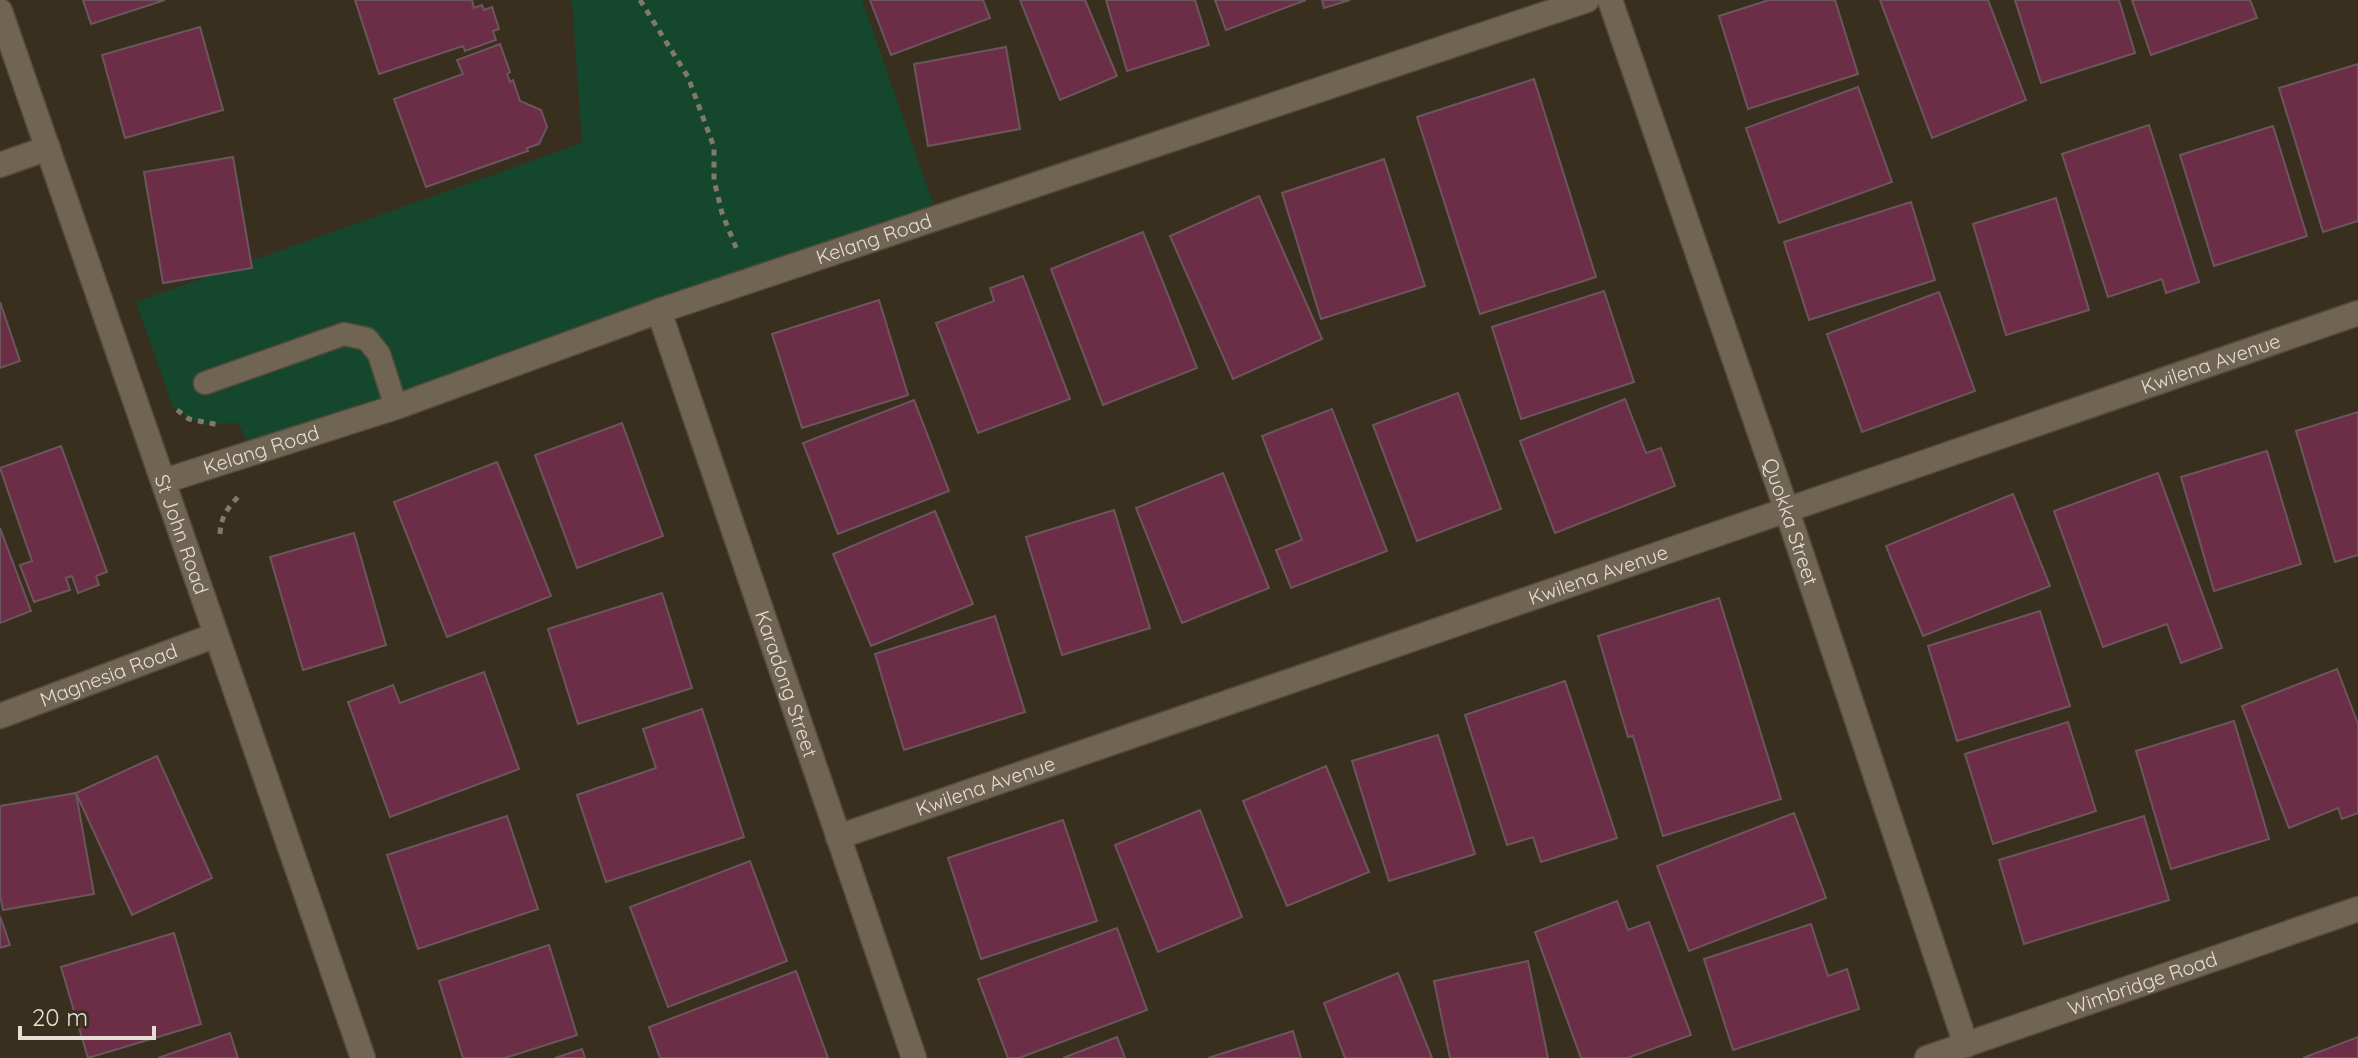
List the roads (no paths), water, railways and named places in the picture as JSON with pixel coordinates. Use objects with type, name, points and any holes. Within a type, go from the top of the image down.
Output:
[{"type":"street","name":"Kelang Road","points":[[164,481],[396,407],[659,311],[1587,0]]},
{"type":"street","name":"Quokka Street","points":[[1610,0],[1787,511],[1966,1045]]},
{"type":"street","name":"St John Road","points":[[0,11],[363,1058]]},
{"type":"street","points":[[0,165],[48,148]]},
{"type":"street","name":"Karadong Street","points":[[659,311],[914,1058]]},
{"type":"street","name":"Kwilena Avenue","points":[[838,837],[2358,313]]},
{"type":"street","name":"Magnesia Road","points":[[0,716],[216,635]]},
{"type":"street","name":"Wimbridge Road","points":[[1927,1058],[2358,909]]},
{"type":"lane","points":[[205,383],[344,334],[367,339],[379,354],[396,407]]}]
